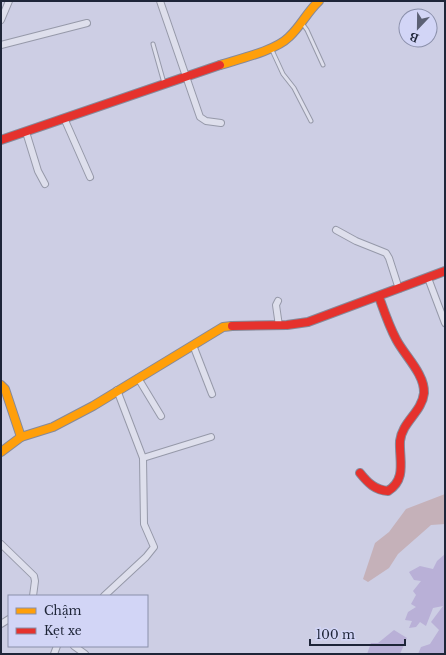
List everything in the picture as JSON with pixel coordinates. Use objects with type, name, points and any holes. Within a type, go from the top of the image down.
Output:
[{"type":"street","points":[[1,20],[9,1]]},
{"type":"street","points":[[160,1],[185,76],[202,119],[208,122],[221,123]]},
{"type":"street","points":[[1,140],[164,83],[271,48],[289,38],[309,10],[319,1]]},
{"type":"street","points":[[1,45],[87,23]]},
{"type":"street","points":[[64,118],[90,177]]},
{"type":"street","points":[[26,132],[38,171],[44,184]]},
{"type":"street","points":[[336,230],[356,241],[386,252],[399,289]]},
{"type":"street","points":[[1,452],[21,437],[53,427],[93,406],[223,328],[239,325],[288,326],[308,322],[379,297],[445,271]]},
{"type":"street","points":[[428,278],[445,323]]},
{"type":"street","points":[[360,473],[367,484],[378,490],[388,492],[395,486],[401,474],[400,439],[402,431],[418,410],[424,397],[421,379],[398,343],[379,297]]},
{"type":"street","points":[[278,301],[276,305],[279,326]]},
{"type":"street","points":[[193,345],[212,394]]},
{"type":"street","points":[[138,378],[161,416]]},
{"type":"street","points":[[1,385],[5,389],[21,437]]},
{"type":"street","points":[[105,595],[146,557],[154,547],[144,524],[143,458],[118,390]]},
{"type":"street","points":[[143,458],[211,437]]},
{"type":"street","points":[[1,544],[34,576],[35,581],[32,595]]},
{"type":"street","points":[[75,647],[85,654]]},
{"type":"lane","points":[[300,22],[307,30],[323,65]]},
{"type":"lane","points":[[153,44],[164,83]]},
{"type":"lane","points":[[271,48],[283,74],[294,88],[311,121]]},
{"type":"shaded area","points":[[445,494],[445,524],[431,525],[398,554],[389,568],[368,582],[363,579],[375,543],[389,532],[406,509]]},
{"type":"shaded area","points":[[445,554],[445,654],[418,654],[421,647],[430,644],[439,630],[431,622],[443,606],[433,608],[426,626],[420,622],[416,627],[409,628],[412,621],[405,620],[408,612],[416,607],[411,604],[416,595],[413,591],[421,581],[414,580],[409,572],[420,566],[433,569],[437,561]]},
{"type":"shaded area","points":[[394,630],[407,638],[400,654],[367,654],[371,643],[378,643]]},
{"type":"traffic: slow","points":[[220,65],[256,54],[283,42],[293,33],[319,1]]},
{"type":"traffic: slow","points":[[1,452],[21,437],[53,427],[93,406],[223,327],[232,326]]},
{"type":"traffic: slow","points":[[1,385],[5,389],[21,437]]},
{"type":"traffic: jam","points":[[1,140],[220,65]]},
{"type":"traffic: jam","points":[[232,326],[287,325],[308,322],[445,271]]},
{"type":"traffic: jam","points":[[360,473],[376,488],[388,491],[394,486],[398,481],[401,469],[400,441],[402,434],[404,428],[420,406],[424,393],[418,372],[396,339],[379,297]]}]
